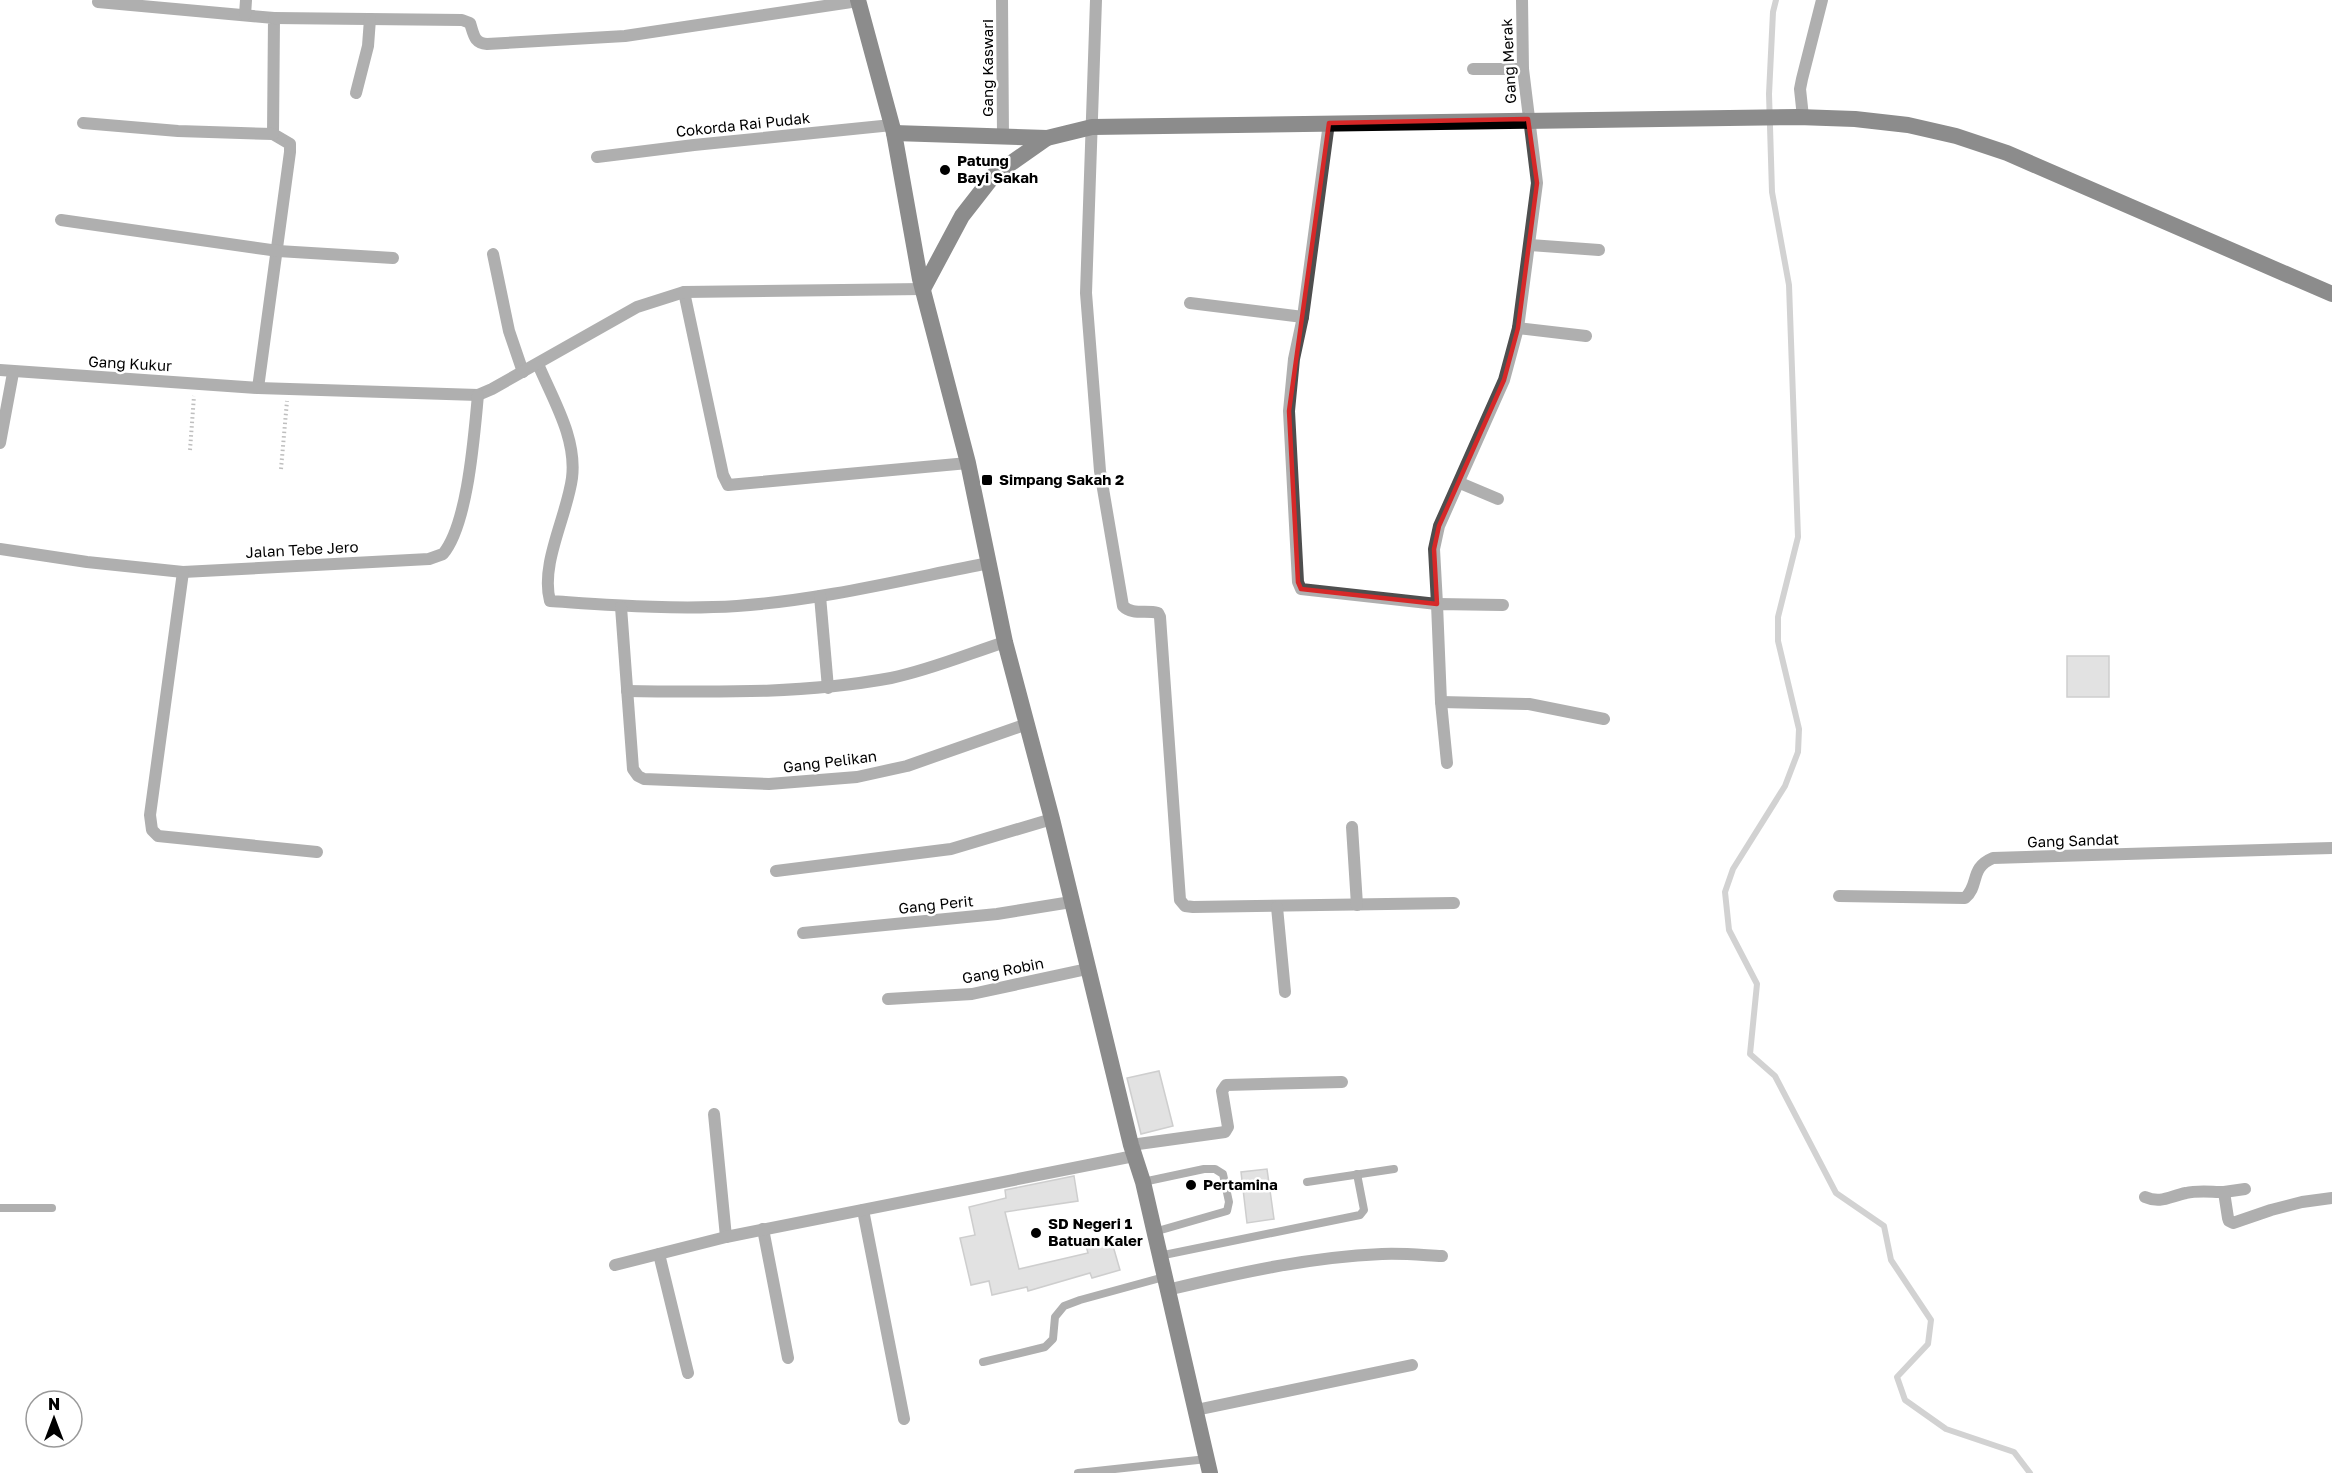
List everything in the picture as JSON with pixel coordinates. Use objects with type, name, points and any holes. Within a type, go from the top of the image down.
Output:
[{"type":"highway","points":[[858,0],[893,129],[923,290],[969,463],[1005,642],[1052,819],[1132,1150],[1143,1182],[1209,1466]]},
{"type":"highway","points":[[893,129],[1047,138],[1092,127],[1528,119],[1801,117],[1855,119],[1908,125],[1977,143],[2068,179],[2332,294]]},
{"type":"highway","points":[[923,290],[962,216],[994,175],[1047,138]]},
{"type":"street","points":[[244,15],[246,0]]},
{"type":"street","points":[[98,2],[274,18],[466,21],[470,23],[476,40],[487,44],[625,36],[858,0]]},
{"type":"street","name":"Gang Kaswari","points":[[1002,0],[1003,136]]},
{"type":"street","points":[[1096,0],[1086,293],[1100,471],[1123,606],[1131,611],[1154,611],[1160,617],[1180,900],[1185,906],[1193,907],[1454,903]]},
{"type":"street","name":"Gang Merak","points":[[1447,763],[1441,702],[1434,549],[1444,512],[1460,483],[1504,380],[1518,328],[1537,183],[1523,69],[1522,0]]},
{"type":"street","points":[[1801,117],[1800,89],[1822,0]]},
{"type":"street","points":[[273,134],[274,18]]},
{"type":"street","points":[[356,93],[368,46],[370,19]]},
{"type":"street","points":[[1473,69],[1523,69]]},
{"type":"street","points":[[83,123],[178,131],[273,134],[290,144],[278,251],[258,388]]},
{"type":"street","points":[[1329,123],[1303,317],[1294,359],[1289,411],[1299,586],[1301,590],[1437,604],[1503,605]]},
{"type":"street","name":"Cokorda Rai Pudak","points":[[597,157],[694,145],[893,129]]},
{"type":"street","points":[[61,220],[278,251],[393,258]]},
{"type":"street","points":[[1530,245],[1599,250]]},
{"type":"street","points":[[493,254],[509,331],[523,372]]},
{"type":"street","points":[[478,395],[538,364],[637,307],[684,292],[923,290]]},
{"type":"street","points":[[684,292],[723,475],[728,484],[969,463]]},
{"type":"street","points":[[1190,303],[1303,317]]},
{"type":"street","points":[[1518,328],[1586,336]]},
{"type":"street","points":[[538,364],[571,441],[572,478],[549,570],[547,588],[550,601],[621,607],[737,606],[820,596],[989,563]]},
{"type":"street","name":"Gang Kukur","points":[[0,370],[13,373],[258,388],[478,395]]},
{"type":"street","points":[[0,443],[13,373]]},
{"type":"street","name":"Jalan Tebe Jero","points":[[0,549],[87,562],[183,572],[429,558],[443,554],[455,534],[471,463],[478,395]]},
{"type":"street","points":[[1460,483],[1498,499]]},
{"type":"street","points":[[183,572],[150,816],[152,830],[158,836],[317,852]]},
{"type":"street","points":[[820,596],[828,688]]},
{"type":"street","points":[[621,607],[627,691],[761,692],[828,688],[894,677],[1005,642]]},
{"type":"street","name":"Gang Pelikan","points":[[627,691],[633,769],[638,776],[653,780],[769,784],[857,777],[908,766],[1027,724]]},
{"type":"street","points":[[1441,702],[1528,704],[1604,719]]},
{"type":"street","points":[[776,872],[951,849],[1052,819]]},
{"type":"street","points":[[1352,826],[1357,905]]},
{"type":"street","name":"Gang Sandat","points":[[1839,896],[1965,898],[1970,892],[1978,868],[1993,858],[2332,848]]},
{"type":"street","name":"Gang Perit","points":[[803,933],[996,914],[1071,902]]},
{"type":"street","points":[[1278,907],[1285,992]]},
{"type":"street","name":"Gang Robin","points":[[888,999],[972,994],[1088,969]]},
{"type":"street","points":[[615,1265],[726,1237],[1225,1132],[1228,1127],[1222,1091],[1226,1085],[1342,1082]]},
{"type":"street","points":[[714,1114],[726,1237]]},
{"type":"street","points":[[2145,1197],[2165,1200],[2186,1193],[2245,1189]]},
{"type":"street","points":[[2224,1192],[2228,1218],[2233,1223],[2302,1202],[2332,1198]]},
{"type":"street","points":[[863,1210],[904,1419]]},
{"type":"street","points":[[763,1229],[788,1358]]},
{"type":"street","points":[[659,1254],[688,1373]]},
{"type":"street","points":[[1166,1283],[1319,1260],[1382,1254],[1442,1256]]},
{"type":"street","points":[[1196,1410],[1412,1365]]},
{"type":"lane","points":[[1143,1182],[1204,1169],[1215,1169],[1223,1174],[1229,1202],[1227,1211],[1154,1232]]},
{"type":"lane","points":[[1307,1182],[1394,1169]]},
{"type":"lane","points":[[1160,1256],[1360,1215],[1364,1210],[1357,1174]]},
{"type":"lane","points":[[0,1208],[52,1208]]},
{"type":"lane","points":[[983,1362],[1045,1347],[1053,1339],[1055,1317],[1064,1306],[1080,1300],[1166,1283]]},
{"type":"lane","points":[[1078,1473],[1209,1466]]},
{"type":"path","points":[[190,450],[195,383]]},
{"type":"path","points":[[281,469],[288,388]]},
{"type":"highlighted area","points":[[1528,119],[1537,183],[1518,328],[1504,380],[1439,526],[1434,549],[1437,604],[1301,589],[1298,582],[1289,411],[1329,123]]},
{"type":"building","points":[[2067,656],[2109,656],[2109,697],[2067,697]]},
{"type":"building","points":[[1159,1071],[1173,1126],[1141,1134],[1127,1078]]},
{"type":"building","points":[[1267,1169],[1274,1219],[1247,1223],[1241,1172]]},
{"type":"building","points":[[1074,1176],[1078,1201],[1005,1212],[1019,1269],[1088,1253],[1086,1246],[1111,1239],[1120,1270],[1092,1278],[1090,1273],[1028,1291],[1027,1287],[992,1295],[989,1281],[971,1285],[960,1238],[975,1235],[969,1207],[1006,1198],[1005,1190]]},
{"type":"waterway","points":[[1776,0],[1773,12],[1769,94],[1772,192],[1789,285],[1798,537],[1778,617],[1778,641],[1799,729],[1798,752],[1785,786],[1733,869],[1725,892],[1729,930],[1757,984],[1750,1054],[1775,1076],[1836,1193],[1884,1226],[1891,1260],[1931,1320],[1928,1344],[1897,1377],[1905,1400],[1946,1429],[2014,1452],[2030,1473]]},
{"type":"place","name":"Patung Bayi Sakah","points":[[945,170]]},
{"type":"place","name":"Simpang Sakah 2","points":[[987,480]]},
{"type":"place","name":"Pertamina","points":[[1191,1185]]},
{"type":"place","name":"SD Negeri 1 Batuan Kaler","points":[[1036,1233]]}]
